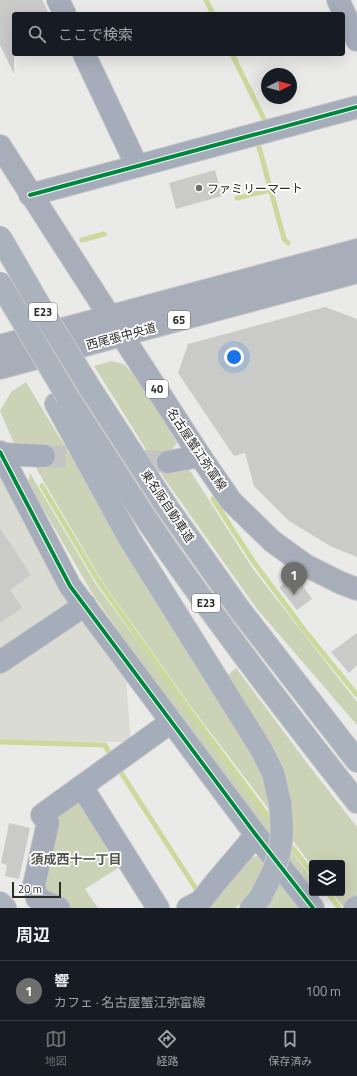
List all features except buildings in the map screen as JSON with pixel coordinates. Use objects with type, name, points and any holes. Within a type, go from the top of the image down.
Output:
[{"type":"highway","name":"東名阪自動車道","points":[[0,237],[88,385],[167,507],[240,610],[357,761]]},
{"type":"highway","name":"東名阪自動車道","points":[[0,283],[61,400],[219,623],[299,730],[357,802]]},
{"type":"highway","points":[[0,301],[61,400],[129,538],[261,749],[273,773],[280,803],[283,828],[281,846],[273,872],[260,898],[251,908]]},
{"type":"highway","points":[[240,610],[291,662],[357,740]]},
{"type":"highway","points":[[0,903],[5,908]]},
{"type":"main road","name":"名古屋蟹江弥富線","points":[[0,146],[30,195],[200,456],[231,501],[272,541],[305,565],[341,583],[357,589]]},
{"type":"main road","name":"西尾張中央道","points":[[0,346],[357,250]]},
{"type":"main road","name":"西尾張中央道","points":[[0,368],[357,272]]},
{"type":"street","points":[[58,0],[63,12]]},
{"type":"street","points":[[338,0],[344,12]]},
{"type":"street","points":[[345,15],[357,40]]},
{"type":"street","points":[[85,56],[137,166]]},
{"type":"street","points":[[30,195],[357,107]]},
{"type":"street","points":[[44,456],[0,453],[7,478],[70,586],[256,835],[313,908]]},
{"type":"street","points":[[168,462],[200,456]]},
{"type":"street","points":[[0,662],[85,605]]},
{"type":"street","points":[[59,908],[37,898],[34,885],[48,823],[42,815],[171,722]]},
{"type":"street","points":[[82,786],[158,908]]},
{"type":"street","points":[[188,908],[201,901],[256,835]]},
{"type":"shaded area","points":[[0,468],[126,679],[131,742],[0,741]]},
{"type":"green space","points":[[111,361],[125,365],[136,378],[177,443],[165,458],[189,469],[253,569],[357,702],[357,725],[257,609],[164,478],[94,366]]},
{"type":"green space","points":[[26,382],[255,761],[266,788],[290,802],[227,676],[236,668],[357,827],[357,900],[346,908],[344,908],[334,896],[345,896],[345,860],[309,860],[309,862],[192,708],[102,581],[33,463],[13,441],[0,411],[11,392]]},
{"type":"green space","points":[[30,473],[97,586],[309,875],[309,886],[214,767],[92,593],[28,482]]},
{"type":"green space","points":[[77,795],[126,863],[85,889],[98,908],[69,908],[43,897],[53,822]]},
{"type":"green space","points":[[262,855],[267,858],[261,872],[241,903],[235,908],[204,908],[252,857]]},
{"type":"green space","points":[[281,879],[299,908],[265,908]]},
{"type":"waterway","points":[[206,0],[212,12]]},
{"type":"waterway","points":[[233,56],[264,119]]},
{"type":"waterway","points":[[262,141],[258,143],[284,239],[288,243]]},
{"type":"waterway","points":[[237,198],[271,190]]},
{"type":"waterway","points":[[82,240],[104,234]]},
{"type":"waterway","points":[[42,486],[99,582],[188,708],[273,823]]},
{"type":"waterway","points":[[213,499],[253,561],[305,631],[357,695]]},
{"type":"waterway","points":[[0,742],[105,745],[112,758]]},
{"type":"waterway","points":[[118,768],[200,895]]},
{"type":"waterway","points":[[288,842],[309,869]]},
{"type":"waterway","points":[[330,896],[339,908]]},
{"type":"tunnel","points":[[44,456],[168,462]]},
{"type":"cycle path","points":[[30,195],[357,107]]},
{"type":"cycle path","points":[[0,452],[70,586],[256,835],[313,908]]},
{"type":"place","name":"ファミリーマート","points":[[199,188]]},
{"type":"place","name":"響","points":[[294,595]]},
{"type":"district","name":"須成西十一丁目","points":[[76,859]]}]
